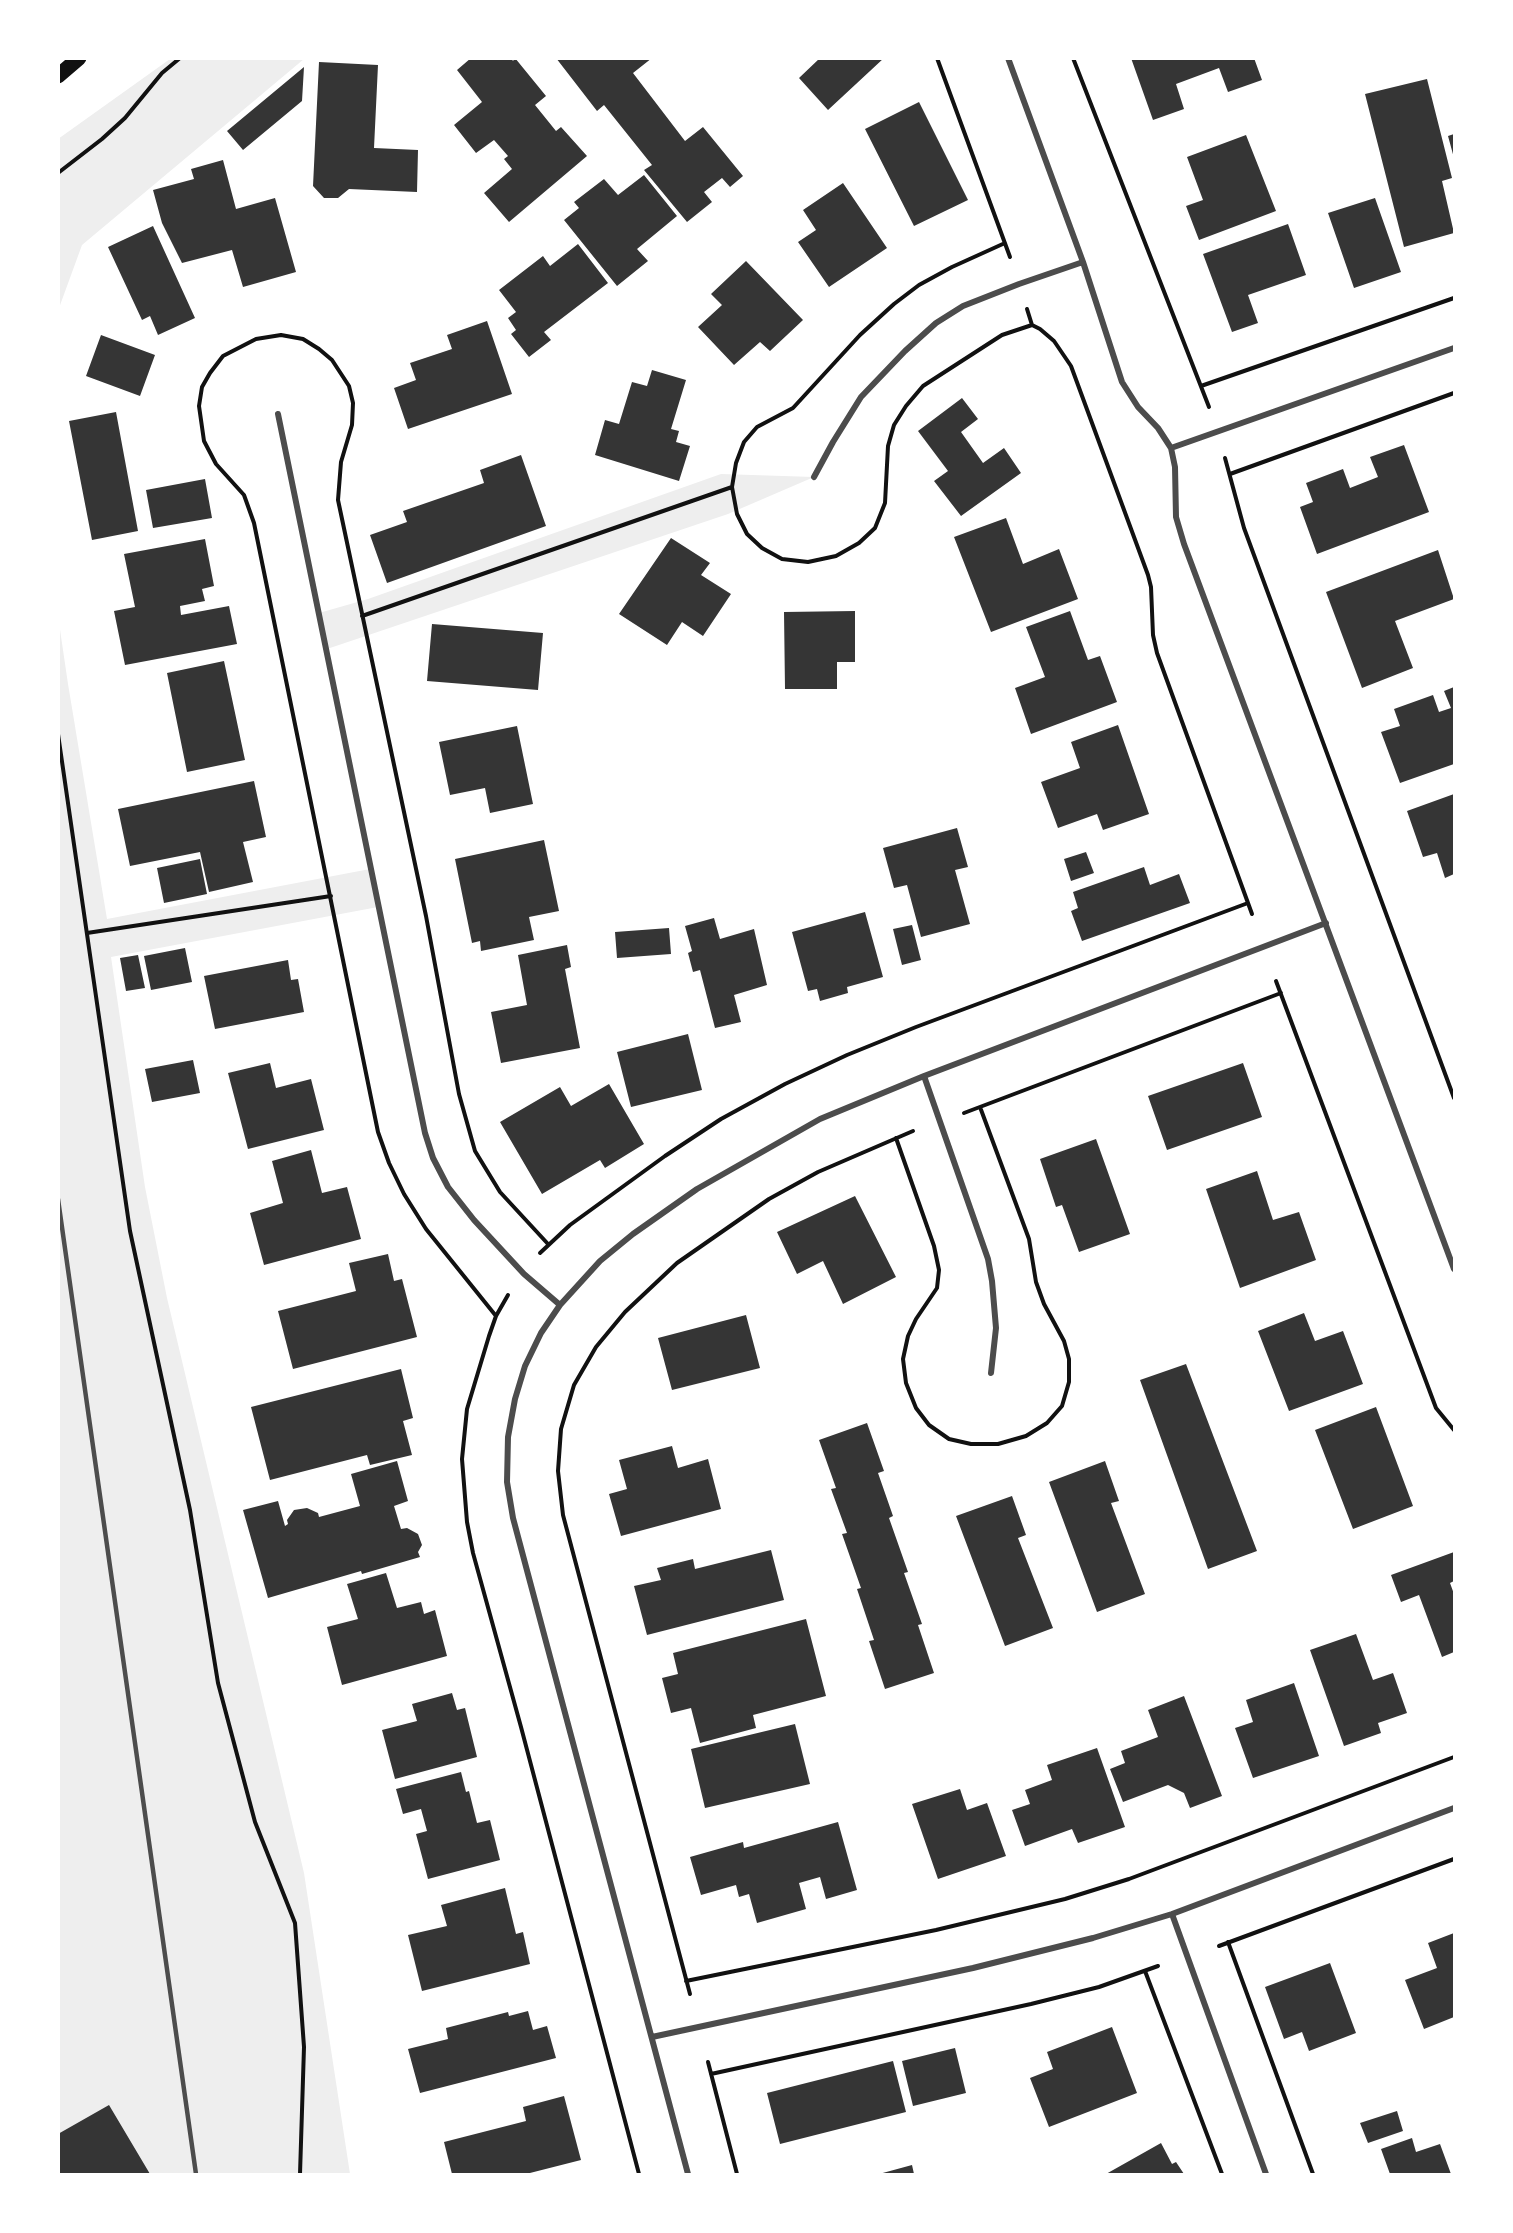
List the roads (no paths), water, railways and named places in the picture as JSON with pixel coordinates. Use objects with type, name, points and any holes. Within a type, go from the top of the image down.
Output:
[{"type":"main road","points":[[58,76],[80,58]]},
{"type":"street","points":[[1008,58],[1083,262],[1122,382],[1138,407],[1158,428],[1170,448],[1176,481],[1176,517],[1184,544],[1455,1269]]},
{"type":"street","points":[[814,477],[861,397],[905,351],[936,323],[963,306],[1083,262]]},
{"type":"street","points":[[1170,448],[1455,348]]},
{"type":"street","points":[[278,414],[424,1133],[448,1187],[474,1220],[524,1274],[560,1305]]},
{"type":"street","points":[[688,2175],[513,1518],[507,1482],[507,1437],[525,1366],[560,1305],[600,1261],[633,1234],[697,1189],[820,1119],[924,1076],[1326,923]]},
{"type":"street","points":[[924,1076],[988,1259],[996,1328],[991,1373]]},
{"type":"street","points":[[652,2037],[974,1968],[1093,1938],[1172,1914],[1455,1808]]},
{"type":"street","points":[[1172,1914],[1266,2175]]},
{"type":"lane","points":[[58,1199],[196,2175]]}]
